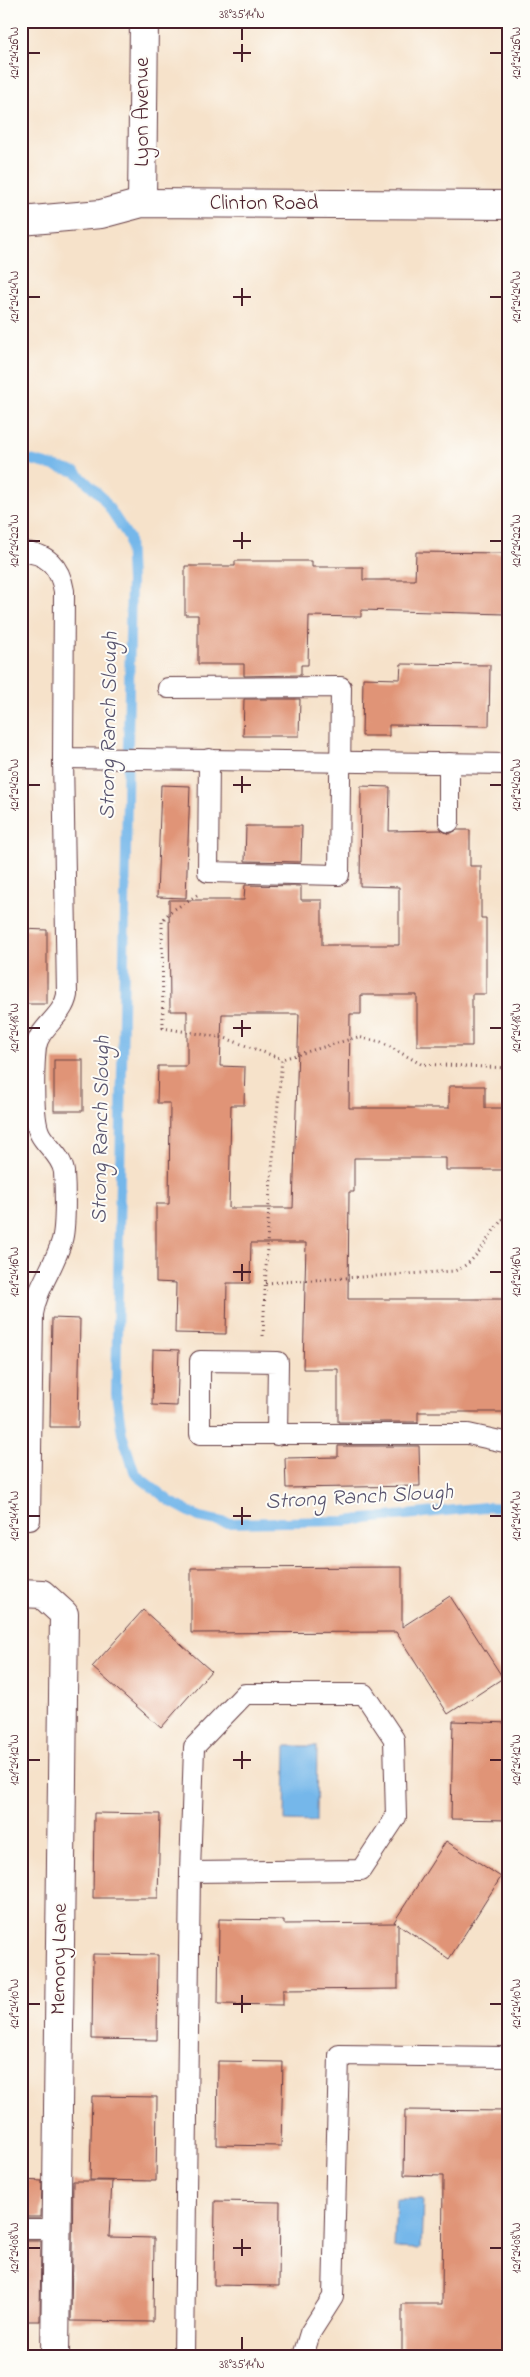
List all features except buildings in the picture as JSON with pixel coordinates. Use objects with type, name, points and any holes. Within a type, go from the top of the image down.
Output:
[{"type":"street","name":"Lyon Avenue","points":[[142,203],[144,21]]},
{"type":"street","name":"Clinton Road","points":[[21,221],[101,214],[142,203],[509,205]]},
{"type":"street","name":"Memory Lane","points":[[21,1593],[42,1594],[64,1614],[55,2356]]},
{"type":"lane","points":[[21,552],[45,557],[53,563],[62,579],[64,591],[63,758],[67,996],[63,1010],[37,1041],[35,1122],[40,1136],[58,1158],[64,1170],[63,1231],[59,1248],[36,1295],[33,1314],[30,1520],[21,1520]]},
{"type":"lane","points":[[168,688],[341,687],[339,875],[208,872],[209,759]]},
{"type":"lane","points":[[63,758],[509,764]]},
{"type":"lane","points":[[449,763],[449,822]]},
{"type":"lane","points":[[277,1435],[278,1362],[200,1361],[200,1434],[277,1435],[468,1434],[509,1443]]},
{"type":"lane","points":[[184,2356],[190,1872],[194,1747],[245,1694],[364,1694],[394,1740],[396,1817],[361,1870],[190,1872]]},
{"type":"lane","points":[[303,2356],[310,2333],[333,2297],[339,2055],[505,2057]]},
{"type":"lane","points":[[21,2229],[56,2229]]},
{"type":"path","points":[[208,872],[200,892],[170,912],[162,921],[164,1028],[225,1038],[282,1059],[358,1037],[381,1042],[421,1064],[509,1068]]},
{"type":"path","points":[[262,1362],[269,1202],[282,1059]]},
{"type":"path","points":[[266,1283],[454,1271],[464,1268],[473,1260],[499,1223],[509,1214]]},
{"type":"water","points":[[286,1746],[317,1746],[316,1822],[285,1821]]},
{"type":"water","points":[[396,2199],[423,2199],[421,2249],[394,2248]]},
{"type":"waterway","name":"Strong Ranch Slough","points":[[21,460],[31,460],[76,472],[102,497],[129,538],[131,581],[116,1393],[122,1434],[135,1474],[171,1502],[199,1517],[227,1523],[345,1521],[485,1507],[509,1508]]}]
